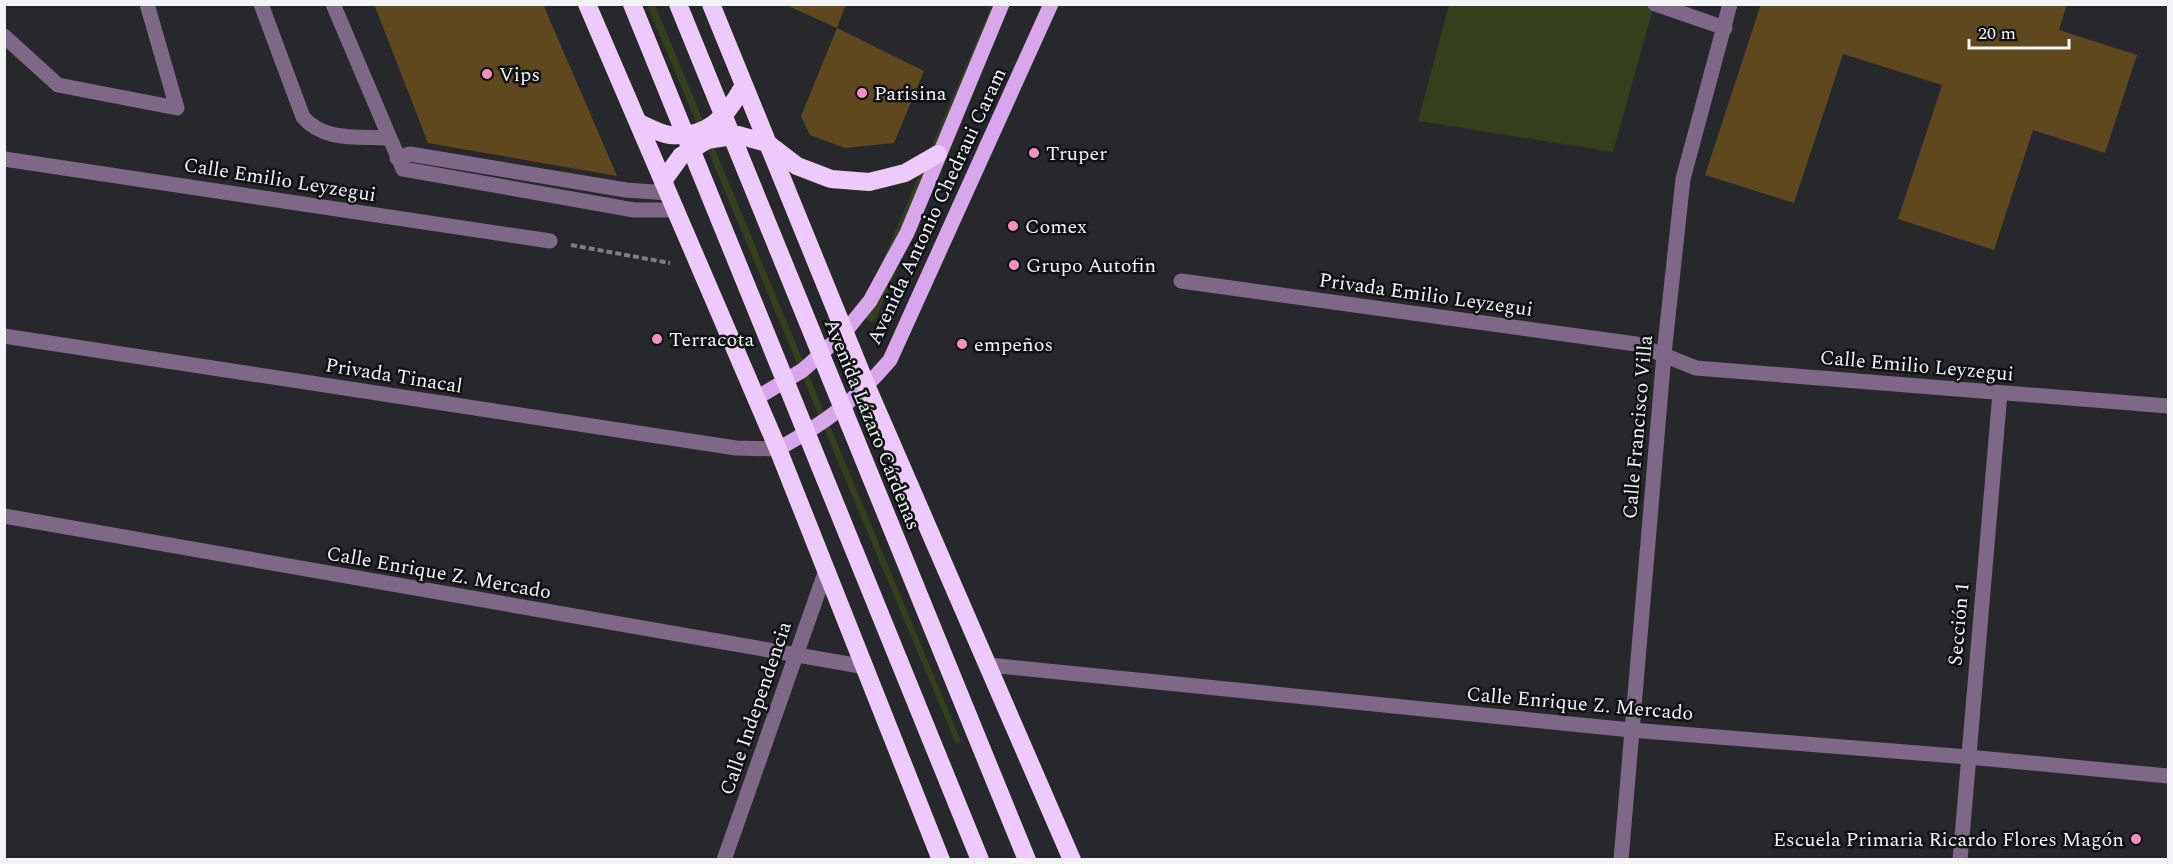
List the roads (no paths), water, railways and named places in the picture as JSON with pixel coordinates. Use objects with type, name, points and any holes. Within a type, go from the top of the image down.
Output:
[{"type":"highway","points":[[587,4],[777,449],[866,667],[941,860]]},
{"type":"highway","points":[[632,4],[980,860]]},
{"type":"highway","name":"Avenida Lázaro Cárdenas","points":[[678,4],[1027,860]]},
{"type":"highway","points":[[711,4],[844,333],[1072,860]]},
{"type":"highway","points":[[639,123],[668,135],[700,132],[727,114],[743,87]]},
{"type":"highway","points":[[666,187],[681,156],[707,140],[738,135],[767,143],[797,166],[831,179],[869,182],[905,173],[938,154]]},
{"type":"main road","name":"Avenida Antonio Chedraui Caram","points":[[755,399],[803,370],[844,333],[870,301],[902,243],[1002,4]]},
{"type":"main road","name":"Avenida Antonio Chedraui Caram","points":[[777,449],[822,425],[867,387],[890,360],[1051,4]]},
{"type":"street","points":[[4,36],[58,85],[177,108],[147,4]]},
{"type":"street","points":[[261,4],[303,117],[313,129],[327,135],[389,138]]},
{"type":"street","points":[[333,4],[403,169],[634,210],[676,210]]},
{"type":"street","points":[[1655,4],[1725,28]]},
{"type":"street","name":"Calle Francisco Villa","points":[[1621,860],[1630,730],[1664,354],[1683,179],[1730,4]]},
{"type":"street","points":[[397,158],[410,154],[626,190],[666,187]]},
{"type":"street","name":"Calle Emilio Leyzegui","points":[[4,159],[550,241]]},
{"type":"street","name":"Privada Emilio Leyzegui","points":[[1181,281],[1636,344],[1664,354]]},
{"type":"street","name":"Privada Tinacal","points":[[4,336],[736,448],[777,449]]},
{"type":"street","name":"Calle Emilio Leyzegui","points":[[1664,354],[1696,368],[2169,406]]},
{"type":"street","name":"Sección 1","points":[[1960,860],[2000,393]]},
{"type":"street","name":"Calle Enrique Z. Mercado","points":[[4,516],[795,657],[866,667]]},
{"type":"street","name":"Calle Independencia","points":[[724,860],[826,570]]},
{"type":"street","name":"Calle Enrique Z. Mercado","points":[[989,665],[1630,730],[1968,757],[2169,776]]},
{"type":"place","name":"Vips","points":[[487,74]]},
{"type":"place","name":"Parisina","points":[[862,93]]},
{"type":"place","name":"Truper","points":[[1034,153]]},
{"type":"place","name":"Comex","points":[[1013,226]]},
{"type":"place","name":"Grupo Autofin","points":[[1014,265]]},
{"type":"place","name":"Terracota","points":[[657,339]]},
{"type":"place","name":"empeños","points":[[962,344]]},
{"type":"place","name":"Escuela Primaria Ricardo Flores Magón","points":[[2136,839]]}]
